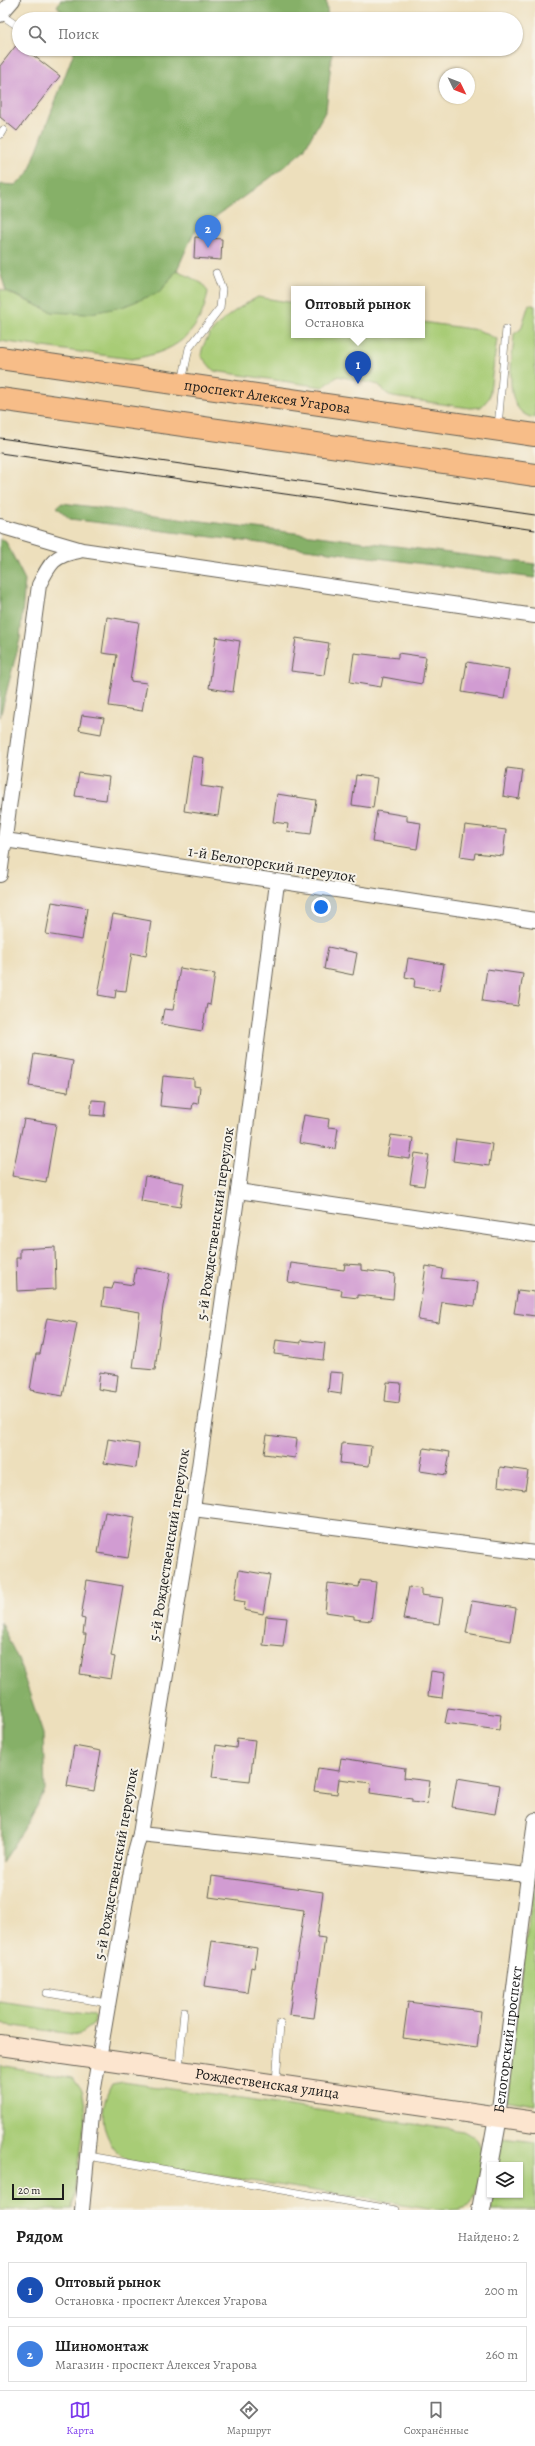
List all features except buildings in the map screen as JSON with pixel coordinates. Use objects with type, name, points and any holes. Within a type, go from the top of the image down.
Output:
[{"type":"main road","name":"проспект Алексея Угарова","points":[[0,358],[535,435]]},
{"type":"main road","points":[[0,399],[535,475]]},
{"type":"main road","name":"Рождественская улица","points":[[0,2045],[179,2069],[275,2085],[535,2122]]},
{"type":"street","points":[[0,14],[13,0]]},
{"type":"street","points":[[0,526],[82,550],[535,616]]},
{"type":"street","points":[[0,875],[39,585],[47,569],[62,554],[82,550]]},
{"type":"street","name":"1-й Белогорский переулок","points":[[5,840],[535,920]]},
{"type":"street","name":"5-й Рождественский переулок","points":[[82,2210],[93,2094],[133,1859],[140,1834],[192,1509],[238,1191],[277,882]]},
{"type":"street","points":[[238,1191],[535,1235]]},
{"type":"street","points":[[192,1509],[535,1553]]},
{"type":"street","name":"Белогорский проспект","points":[[481,2210],[498,2117],[535,1820]]},
{"type":"street","points":[[140,1834],[528,1875]]},
{"type":"lane","points":[[0,14],[12,22]]},
{"type":"lane","points":[[182,384],[189,348],[220,308],[222,289],[216,273]]},
{"type":"lane","points":[[498,430],[506,329]]},
{"type":"lane","points":[[47,1993],[108,2003]]},
{"type":"lane","points":[[179,2069],[184,2011]]},
{"type":"lane","points":[[275,2085],[280,2024]]},
{"type":"lane","points":[[88,2156],[396,2210]]},
{"type":"green space","points":[[61,0],[326,0],[327,12],[62,12],[57,6]]},
{"type":"green space","points":[[72,56],[332,56],[326,110],[304,150],[270,178],[194,232],[177,270],[160,292],[122,307],[86,314],[52,312],[6,291],[0,271],[0,184],[15,185],[28,174]]},
{"type":"green space","points":[[177,270],[203,284],[208,292],[204,307],[191,331],[172,347],[160,352],[131,359],[0,341],[0,289],[52,312],[160,292]]},
{"type":"green space","points":[[258,297],[291,302],[291,338],[425,338],[425,322],[478,330],[497,339],[489,398],[481,407],[470,408],[393,397],[386,393],[379,385],[338,376],[323,387],[214,371],[201,356],[203,346],[214,329],[241,307]]},
{"type":"green space","points":[[529,304],[535,306],[535,418],[524,414],[517,406],[513,396],[511,384],[514,334],[521,329]]},
{"type":"green space","points":[[62,503],[535,564],[535,578],[70,519],[57,507]]},
{"type":"green space","points":[[0,539],[5,540],[25,580],[20,639],[0,717]]},
{"type":"green space","points":[[0,1622],[18,1659],[43,1734],[45,1790],[28,1823],[2,1862]]},
{"type":"green space","points":[[535,1874],[535,2105],[504,2100]]},
{"type":"green space","points":[[0,2002],[92,2015],[95,2018],[94,2024],[79,2035],[0,2024]]},
{"type":"green space","points":[[0,2065],[73,2078],[82,2091],[86,2111],[73,2210],[0,2210]]},
{"type":"green space","points":[[123,2082],[463,2131],[476,2140],[481,2148],[482,2161],[478,2187],[469,2206],[459,2209],[442,2210],[132,2163],[114,2148],[108,2138],[103,2118],[107,2095],[112,2084]]},
{"type":"green space","points":[[501,2138],[535,2142],[535,2210],[490,2210],[492,2198],[523,2198],[523,2162],[497,2162]]},
{"type":"tram line","points":[[0,438],[535,515]]},
{"type":"tram line","points":[[0,453],[535,530]]},
{"type":"place","name":"Шиномонтаж","points":[[208,248]]},
{"type":"place","name":"Оптовый рынок","points":[[358,384]]}]
